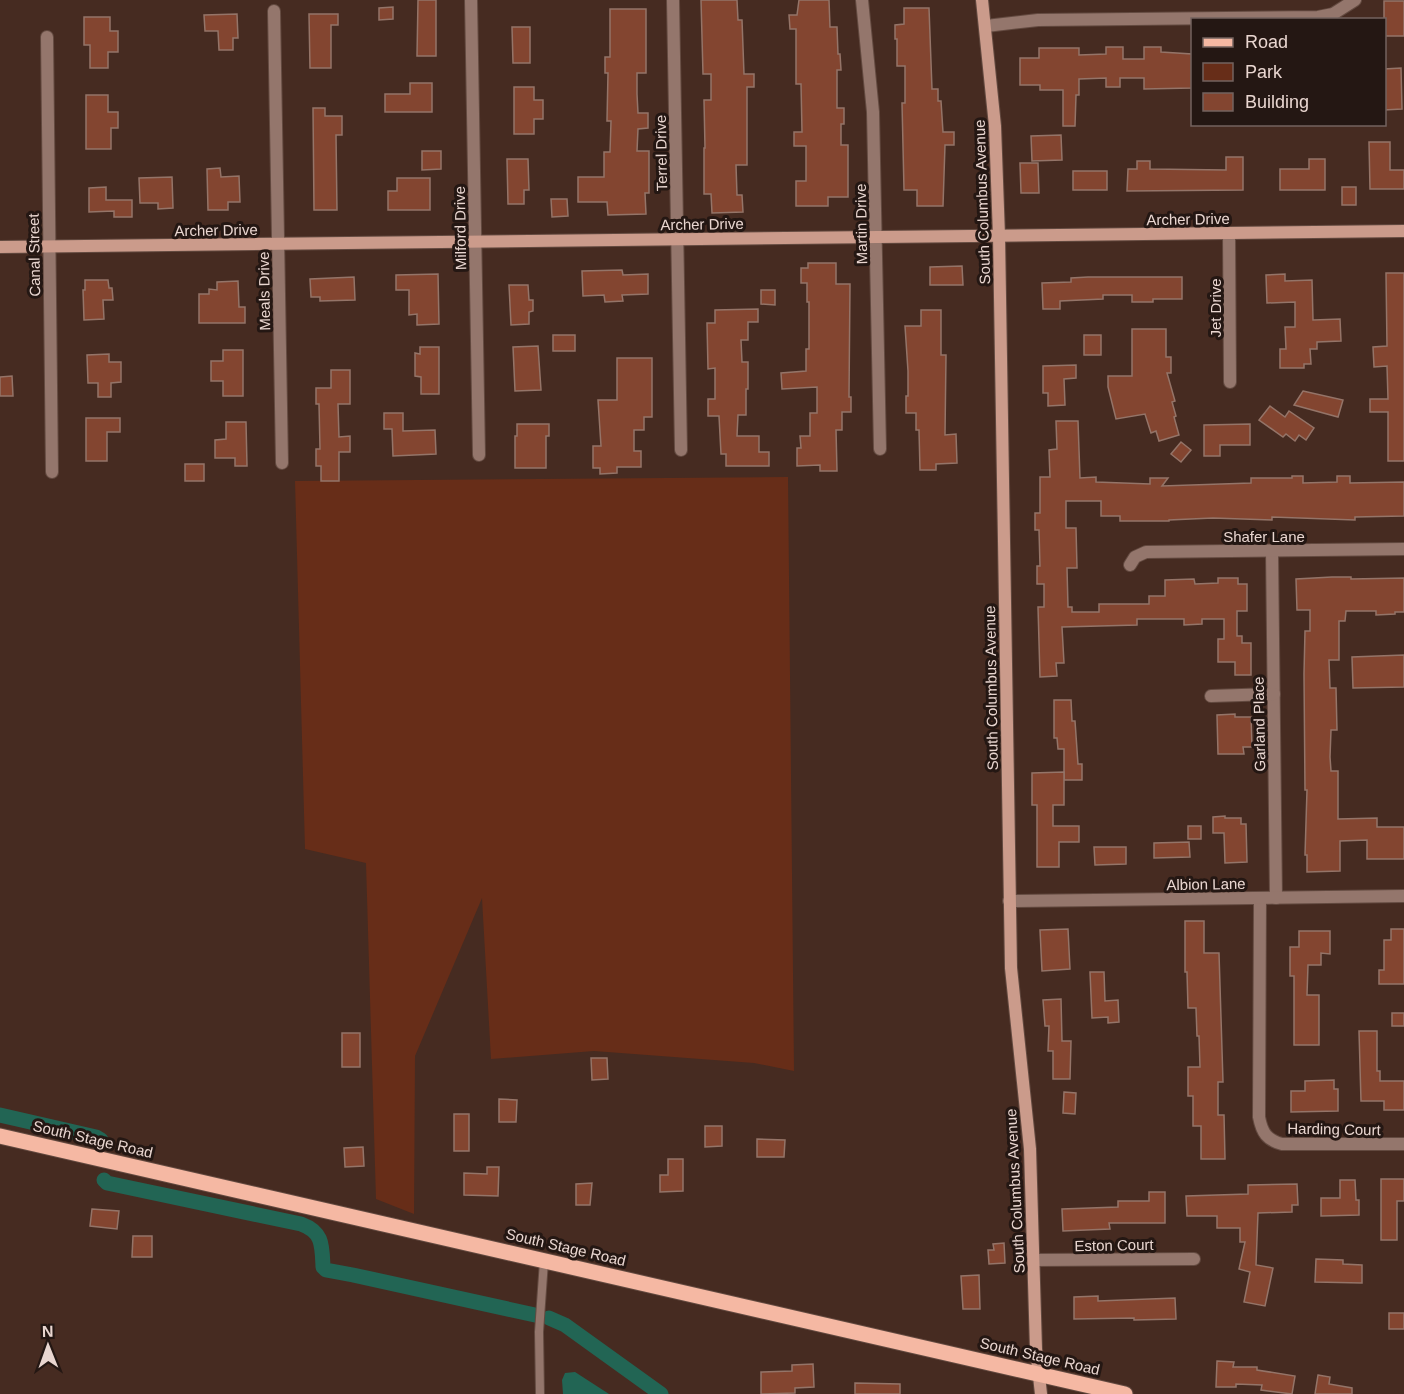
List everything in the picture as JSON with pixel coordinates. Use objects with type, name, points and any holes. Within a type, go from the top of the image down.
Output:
[{"type":"main road","name":"South Stage Road","points":[[0,1136],[1125,1394]]},
{"type":"street","name":"Milford Drive","points":[[471,0],[479,455]]},
{"type":"street","name":"Terrel Drive","points":[[673,0],[681,450]]},
{"type":"street","name":"Martin Drive","points":[[862,0],[873,112],[880,449]]},
{"type":"street","name":"South Columbus Avenue","points":[[982,0],[995,126],[999,236],[1009,901],[1013,995],[1030,1149],[1041,1394]]},
{"type":"street","points":[[1225,18],[1318,17],[1333,14],[1355,0]]},
{"type":"street","name":"Meals Drive","points":[[274,11],[282,463]]},
{"type":"street","points":[[986,26],[1038,20],[1191,18]]},
{"type":"street","name":"Canal Street","points":[[47,37],[52,472]]},
{"type":"street","name":"Archer Drive","points":[[0,247],[1404,231]]},
{"type":"street","name":"Jet Drive","points":[[1229,234],[1230,382]]},
{"type":"street","name":"Shafer Lane","points":[[1130,565],[1135,557],[1146,552],[1404,549]]},
{"type":"street","name":"Garland Place","points":[[1272,551],[1276,898]]},
{"type":"street","points":[[1211,696],[1274,694]]},
{"type":"street","name":"Albion Lane","points":[[1009,901],[1404,896]]},
{"type":"street","name":"Harding Court","points":[[1260,898],[1259,1117],[1261,1128],[1272,1141],[1282,1144],[1404,1144]]},
{"type":"street","name":"Eston Court","points":[[1034,1260],[1194,1259]]},
{"type":"lane","points":[[540,1394],[539,1332],[544,1261]]},
{"type":"green space","points":[[788,477],[794,1071],[754,1063],[594,1051],[491,1059],[482,898],[415,1056],[414,1214],[376,1199],[366,863],[305,849],[295,481]]},
{"type":"water","points":[[575,1372],[609,1394],[563,1394],[562,1380],[565,1373]]},
{"type":"building","points":[[418,0],[436,0],[436,56],[417,56]]},
{"type":"building","points":[[701,0],[737,0],[738,20],[742,20],[744,74],[754,74],[754,87],[747,87],[747,165],[736,165],[737,195],[742,195],[743,212],[712,213],[711,194],[704,194],[704,100],[711,100],[711,74],[703,74]]},
{"type":"building","points":[[799,0],[829,0],[830,27],[837,27],[841,70],[837,70],[837,108],[844,108],[841,145],[848,145],[848,197],[828,197],[828,206],[796,206],[796,181],[806,181],[806,146],[794,146],[794,132],[802,132],[801,84],[796,84],[796,29],[790,29],[789,15],[797,15]]},
{"type":"building","points":[[1384,1],[1404,1],[1404,36],[1386,36],[1386,18],[1384,18]]},
{"type":"building","points":[[393,7],[393,19],[379,20],[379,8]]},
{"type":"building","points":[[904,8],[929,8],[932,89],[938,89],[943,132],[954,132],[954,145],[945,145],[943,206],[917,206],[917,190],[904,190],[902,103],[905,103],[905,66],[897,66],[895,25],[904,24]]},
{"type":"building","points":[[610,9],[646,9],[646,73],[637,73],[637,94],[638,113],[648,113],[648,128],[638,129],[637,151],[649,151],[649,193],[645,193],[646,214],[608,215],[607,202],[578,202],[578,177],[604,177],[604,152],[610,152],[611,121],[607,121],[608,73],[605,73],[605,57],[610,57]]},
{"type":"building","points":[[237,14],[238,38],[233,38],[233,50],[219,50],[218,31],[205,31],[204,15]]},
{"type":"building","points":[[309,14],[338,14],[338,25],[331,25],[331,68],[310,68]]},
{"type":"building","points":[[84,17],[110,17],[110,31],[118,31],[118,52],[108,52],[108,68],[90,68],[90,45],[84,45]]},
{"type":"building","points":[[512,27],[530,27],[530,63],[513,63]]},
{"type":"building","points":[[1106,47],[1123,47],[1123,59],[1144,59],[1144,47],[1161,47],[1161,52],[1191,54],[1191,88],[1144,89],[1144,78],[1120,78],[1120,87],[1106,87],[1106,78],[1079,79],[1075,126],[1063,126],[1063,90],[1040,90],[1040,85],[1020,85],[1020,58],[1039,58],[1039,48],[1079,48],[1079,55],[1106,54]]},
{"type":"building","points":[[1401,68],[1402,109],[1386,110],[1386,69]]},
{"type":"building","points":[[410,83],[432,83],[432,112],[385,112],[385,94],[410,94]]},
{"type":"building","points":[[514,87],[534,87],[534,100],[543,100],[543,119],[534,119],[534,134],[514,134]]},
{"type":"building","points":[[86,95],[108,95],[108,112],[118,112],[118,128],[111,128],[111,149],[86,149]]},
{"type":"building","points":[[313,108],[325,108],[325,116],[342,116],[342,135],[336,135],[337,210],[314,210]]},
{"type":"building","points":[[1061,135],[1062,160],[1032,161],[1031,136]]},
{"type":"building","points":[[1369,142],[1390,142],[1390,170],[1404,170],[1404,189],[1370,189]]},
{"type":"building","points":[[422,151],[441,151],[441,169],[422,170]]},
{"type":"building","points":[[1226,157],[1243,157],[1243,190],[1127,191],[1128,169],[1137,169],[1137,161],[1150,161],[1150,169],[1226,170]]},
{"type":"building","points":[[507,159],[528,159],[529,190],[524,190],[524,204],[508,204]]},
{"type":"building","points":[[1309,159],[1325,159],[1325,190],[1280,190],[1280,169],[1309,169]]},
{"type":"building","points":[[1020,163],[1038,163],[1039,193],[1021,193]]},
{"type":"building","points":[[220,168],[221,177],[239,176],[240,202],[228,202],[228,210],[208,210],[207,169]]},
{"type":"building","points":[[1073,171],[1107,171],[1107,190],[1073,190]]},
{"type":"building","points":[[172,177],[173,208],[158,209],[158,203],[140,203],[139,178]]},
{"type":"building","points":[[397,178],[430,178],[430,210],[388,210],[388,191],[397,191]]},
{"type":"building","points":[[106,187],[106,200],[132,200],[132,217],[114,217],[114,211],[89,212],[89,188]]},
{"type":"building","points":[[1342,187],[1356,187],[1356,205],[1342,205]]},
{"type":"building","points":[[551,199],[567,199],[568,216],[552,217]]},
{"type":"building","points":[[808,263],[836,263],[836,284],[850,284],[849,397],[851,397],[851,412],[842,412],[842,430],[836,430],[837,471],[820,471],[820,465],[797,466],[797,448],[801,448],[800,436],[810,436],[810,413],[817,413],[817,387],[782,389],[781,373],[806,371],[806,349],[809,349],[809,302],[807,302],[807,283],[801,283],[801,268],[808,268]]},
{"type":"building","points":[[962,266],[963,285],[930,285],[930,267]]},
{"type":"building","points":[[622,270],[623,275],[648,274],[648,294],[622,295],[623,301],[605,302],[604,295],[583,296],[582,271]]},
{"type":"building","points":[[1386,273],[1404,273],[1404,461],[1388,461],[1388,412],[1370,412],[1370,399],[1388,399],[1387,366],[1374,367],[1373,347],[1387,346]]},
{"type":"building","points":[[438,274],[439,324],[417,325],[417,314],[409,315],[409,290],[396,290],[396,275]]},
{"type":"building","points":[[1285,274],[1285,281],[1312,280],[1313,320],[1340,319],[1341,341],[1317,342],[1317,349],[1310,349],[1311,364],[1304,364],[1304,368],[1280,368],[1280,349],[1286,349],[1285,327],[1295,327],[1295,302],[1267,303],[1266,275]]},
{"type":"building","points":[[354,277],[355,300],[320,301],[320,297],[311,297],[310,279]]},
{"type":"building","points":[[1182,277],[1182,299],[1132,302],[1132,295],[1103,295],[1103,299],[1060,301],[1060,309],[1043,309],[1042,283],[1071,282],[1071,278]]},
{"type":"building","points":[[85,280],[108,280],[109,288],[112,288],[113,300],[103,300],[104,319],[84,320]]},
{"type":"building","points":[[238,281],[239,307],[245,307],[245,323],[199,323],[199,294],[209,294],[209,289],[217,290],[217,282]]},
{"type":"building","points":[[509,285],[528,285],[529,300],[533,300],[533,311],[529,312],[529,324],[511,325]]},
{"type":"building","points":[[761,290],[775,290],[775,305],[761,304]]},
{"type":"building","points":[[758,309],[758,322],[748,322],[748,340],[741,340],[742,362],[748,362],[748,389],[746,389],[746,415],[738,415],[737,436],[759,436],[759,452],[769,452],[769,466],[726,466],[726,454],[721,454],[719,416],[708,416],[708,399],[715,399],[715,368],[708,369],[707,323],[715,323],[715,310]]},
{"type":"building","points":[[921,310],[941,310],[941,355],[946,355],[945,435],[956,434],[957,463],[936,464],[936,470],[920,470],[919,430],[916,430],[916,413],[906,413],[908,371],[905,326],[921,326]]},
{"type":"building","points":[[1132,329],[1166,329],[1166,357],[1171,357],[1171,373],[1167,373],[1175,401],[1172,402],[1179,435],[1159,441],[1156,431],[1151,433],[1145,414],[1116,419],[1108,387],[1108,376],[1132,376]]},
{"type":"building","points":[[553,335],[575,335],[575,351],[553,351]]},
{"type":"building","points":[[1084,335],[1101,335],[1101,355],[1084,355]]},
{"type":"building","points":[[538,346],[541,390],[515,391],[513,347]]},
{"type":"building","points":[[420,347],[439,347],[439,394],[421,394],[421,377],[415,376],[415,353],[420,354]]},
{"type":"building","points":[[223,350],[243,350],[243,396],[223,396],[223,381],[211,381],[211,361],[223,361]]},
{"type":"building","points":[[109,354],[109,362],[121,362],[121,382],[111,383],[111,397],[98,397],[98,383],[88,383],[87,355]]},
{"type":"building","points":[[617,358],[652,358],[652,417],[644,417],[644,430],[634,430],[634,451],[641,451],[641,467],[617,467],[617,473],[600,474],[600,468],[593,468],[593,446],[601,446],[598,400],[617,400]]},
{"type":"building","points":[[1076,365],[1076,378],[1064,379],[1065,405],[1048,406],[1048,393],[1043,393],[1043,366]]},
{"type":"building","points":[[331,370],[350,370],[350,404],[338,404],[339,437],[350,436],[350,452],[339,452],[339,481],[321,481],[321,466],[316,466],[316,449],[320,449],[319,404],[316,404],[316,388],[331,388]]},
{"type":"building","points":[[12,376],[13,396],[0,396],[0,377]]},
{"type":"building","points":[[1303,391],[1343,400],[1338,417],[1294,405]]},
{"type":"building","points":[[1270,406],[1285,417],[1289,411],[1314,428],[1306,440],[1299,435],[1295,441],[1286,434],[1283,437],[1259,420]]},
{"type":"building","points":[[384,413],[403,413],[403,431],[435,430],[436,454],[393,456],[392,429],[384,429]]},
{"type":"building","points":[[86,418],[120,418],[120,432],[107,432],[107,461],[86,461]]},
{"type":"building","points":[[1056,421],[1078,421],[1080,478],[1096,477],[1096,482],[1150,484],[1150,478],[1168,478],[1162,486],[1251,483],[1251,478],[1292,478],[1292,476],[1303,476],[1303,483],[1337,482],[1337,476],[1350,476],[1350,483],[1404,482],[1404,516],[1355,517],[1355,520],[1272,517],[1272,520],[1213,518],[1120,521],[1120,516],[1101,516],[1101,501],[1066,501],[1066,528],[1076,528],[1077,568],[1067,568],[1068,607],[1072,607],[1072,612],[1099,612],[1099,604],[1149,604],[1149,596],[1165,596],[1165,580],[1194,579],[1195,584],[1218,583],[1218,578],[1238,578],[1238,584],[1247,584],[1247,611],[1237,611],[1237,636],[1242,636],[1242,643],[1251,643],[1251,675],[1235,675],[1235,662],[1218,662],[1218,639],[1224,639],[1224,619],[1202,619],[1202,624],[1184,625],[1184,619],[1137,619],[1137,625],[1062,627],[1064,663],[1056,663],[1057,676],[1040,677],[1038,607],[1044,607],[1044,584],[1037,584],[1037,566],[1040,566],[1039,530],[1035,530],[1035,513],[1040,513],[1040,477],[1050,477],[1049,450],[1057,449]]},
{"type":"building","points":[[226,422],[246,422],[247,466],[235,466],[235,458],[215,458],[215,440],[226,439]]},
{"type":"building","points":[[517,424],[549,424],[549,436],[546,436],[546,468],[515,468]]},
{"type":"building","points":[[1250,424],[1250,445],[1220,445],[1220,456],[1204,456],[1204,425]]},
{"type":"building","points":[[1181,442],[1191,450],[1181,462],[1171,454]]},
{"type":"building","points":[[185,464],[204,464],[204,481],[185,481]]},
{"type":"building","points":[[1404,578],[1404,612],[1376,615],[1376,611],[1346,611],[1345,621],[1339,621],[1339,660],[1329,660],[1330,688],[1336,688],[1337,730],[1331,730],[1330,757],[1331,771],[1338,771],[1338,819],[1377,818],[1377,827],[1404,827],[1404,859],[1367,859],[1367,840],[1340,841],[1340,871],[1307,872],[1304,674],[1305,631],[1310,631],[1310,610],[1297,610],[1296,579]]},
{"type":"building","points":[[1404,655],[1404,687],[1353,688],[1352,657]]},
{"type":"building","points":[[1054,700],[1071,700],[1078,764],[1082,764],[1082,780],[1064,780],[1064,749],[1058,749],[1057,738],[1054,738]]},
{"type":"building","points":[[1235,714],[1235,717],[1251,717],[1252,747],[1243,747],[1244,754],[1218,754],[1217,715]]},
{"type":"building","points":[[1064,772],[1064,805],[1053,805],[1053,826],[1079,826],[1079,842],[1059,842],[1059,867],[1037,867],[1037,805],[1032,805],[1032,773]]},
{"type":"building","points":[[1225,816],[1225,818],[1241,818],[1241,824],[1246,824],[1247,862],[1225,863],[1224,833],[1213,833],[1213,817]]},
{"type":"building","points":[[1188,826],[1201,826],[1201,839],[1188,839]]},
{"type":"building","points":[[1189,842],[1190,857],[1154,858],[1154,843]]},
{"type":"building","points":[[1094,847],[1126,847],[1126,864],[1095,865]]},
{"type":"building","points":[[1185,921],[1204,921],[1204,953],[1219,953],[1223,1082],[1218,1082],[1218,1115],[1224,1115],[1225,1159],[1201,1159],[1201,1126],[1193,1126],[1193,1096],[1188,1096],[1188,1067],[1200,1067],[1199,1036],[1197,1036],[1196,1008],[1188,1008]]},
{"type":"building","points":[[1068,929],[1070,969],[1042,971],[1040,930]]},
{"type":"building","points":[[1391,929],[1404,929],[1404,984],[1379,984],[1379,970],[1384,970],[1384,940],[1391,940]]},
{"type":"building","points":[[1299,931],[1330,931],[1330,954],[1321,953],[1321,965],[1308,965],[1307,995],[1319,995],[1319,1045],[1294,1045],[1294,976],[1290,976],[1290,947],[1299,947]]},
{"type":"building","points":[[1090,972],[1104,972],[1105,1001],[1118,1000],[1119,1022],[1108,1023],[1108,1017],[1092,1018]]},
{"type":"building","points":[[1061,999],[1062,1041],[1071,1041],[1070,1079],[1053,1079],[1053,1051],[1048,1051],[1049,1026],[1045,1026],[1043,1000]]},
{"type":"building","points":[[1392,1013],[1404,1013],[1404,1026],[1392,1026]]},
{"type":"building","points":[[1359,1031],[1377,1031],[1377,1071],[1380,1071],[1380,1081],[1404,1081],[1404,1110],[1384,1110],[1384,1101],[1361,1101]]},
{"type":"building","points":[[342,1033],[360,1033],[360,1067],[342,1067]]},
{"type":"building","points":[[591,1058],[607,1058],[608,1079],[592,1080]]},
{"type":"building","points":[[1334,1080],[1334,1089],[1338,1089],[1338,1111],[1291,1112],[1291,1091],[1305,1091],[1305,1081]]},
{"type":"building","points":[[1064,1092],[1076,1093],[1075,1114],[1063,1113]]},
{"type":"building","points":[[499,1099],[517,1100],[516,1122],[499,1122]]},
{"type":"building","points":[[454,1114],[469,1114],[469,1151],[454,1151]]},
{"type":"building","points":[[705,1126],[722,1126],[722,1146],[705,1147]]},
{"type":"building","points":[[757,1139],[785,1140],[784,1157],[757,1157]]},
{"type":"building","points":[[363,1147],[364,1166],[345,1167],[344,1148]]},
{"type":"building","points":[[668,1159],[683,1159],[683,1191],[660,1192],[660,1175],[668,1175]]},
{"type":"building","points":[[487,1167],[499,1167],[498,1196],[464,1195],[464,1173],[487,1174]]},
{"type":"building","points":[[1381,1179],[1404,1179],[1404,1201],[1397,1201],[1397,1240],[1381,1240]]},
{"type":"building","points":[[1340,1180],[1355,1180],[1359,1215],[1321,1216],[1321,1198],[1340,1198]]},
{"type":"building","points":[[592,1183],[590,1205],[576,1205],[576,1184]]},
{"type":"building","points":[[1297,1184],[1298,1205],[1292,1205],[1292,1212],[1258,1213],[1256,1265],[1273,1268],[1265,1306],[1244,1302],[1250,1272],[1239,1269],[1245,1242],[1240,1242],[1240,1228],[1217,1228],[1217,1216],[1187,1216],[1186,1196],[1248,1194],[1248,1185]]},
{"type":"building","points":[[1149,1192],[1165,1192],[1165,1223],[1109,1223],[1110,1229],[1063,1231],[1062,1209],[1118,1207],[1118,1201],[1149,1201]]},
{"type":"building","points":[[92,1209],[119,1211],[117,1229],[90,1226]]},
{"type":"building","points":[[133,1236],[152,1236],[152,1257],[132,1257]]},
{"type":"building","points":[[1004,1243],[1005,1263],[989,1264],[988,1250],[994,1250],[993,1244]]},
{"type":"building","points":[[1316,1259],[1343,1260],[1343,1264],[1362,1265],[1362,1283],[1315,1282]]},
{"type":"building","points":[[979,1275],[980,1309],[963,1309],[961,1276]]},
{"type":"building","points":[[1098,1296],[1098,1301],[1175,1298],[1176,1319],[1074,1319],[1074,1297]]},
{"type":"building","points":[[1389,1313],[1404,1313],[1404,1329],[1389,1329]]},
{"type":"building","points":[[1217,1361],[1234,1362],[1233,1367],[1257,1367],[1257,1370],[1295,1376],[1292,1394],[1261,1390],[1262,1385],[1236,1384],[1236,1387],[1216,1387]]},
{"type":"building","points":[[813,1364],[814,1387],[795,1388],[795,1393],[761,1394],[761,1372],[792,1371],[792,1365]]},
{"type":"building","points":[[1318,1375],[1330,1377],[1329,1384],[1352,1388],[1352,1394],[1315,1394]]},
{"type":"building","points":[[855,1383],[900,1384],[900,1394],[855,1394]]},
{"type":"waterway","points":[[0,1115],[96,1137],[102,1143]]},
{"type":"waterway","points":[[104,1180],[107,1183],[301,1224],[314,1231],[320,1240],[323,1267],[326,1270],[535,1315]]},
{"type":"waterway","points":[[549,1318],[565,1325],[661,1394]]}]
